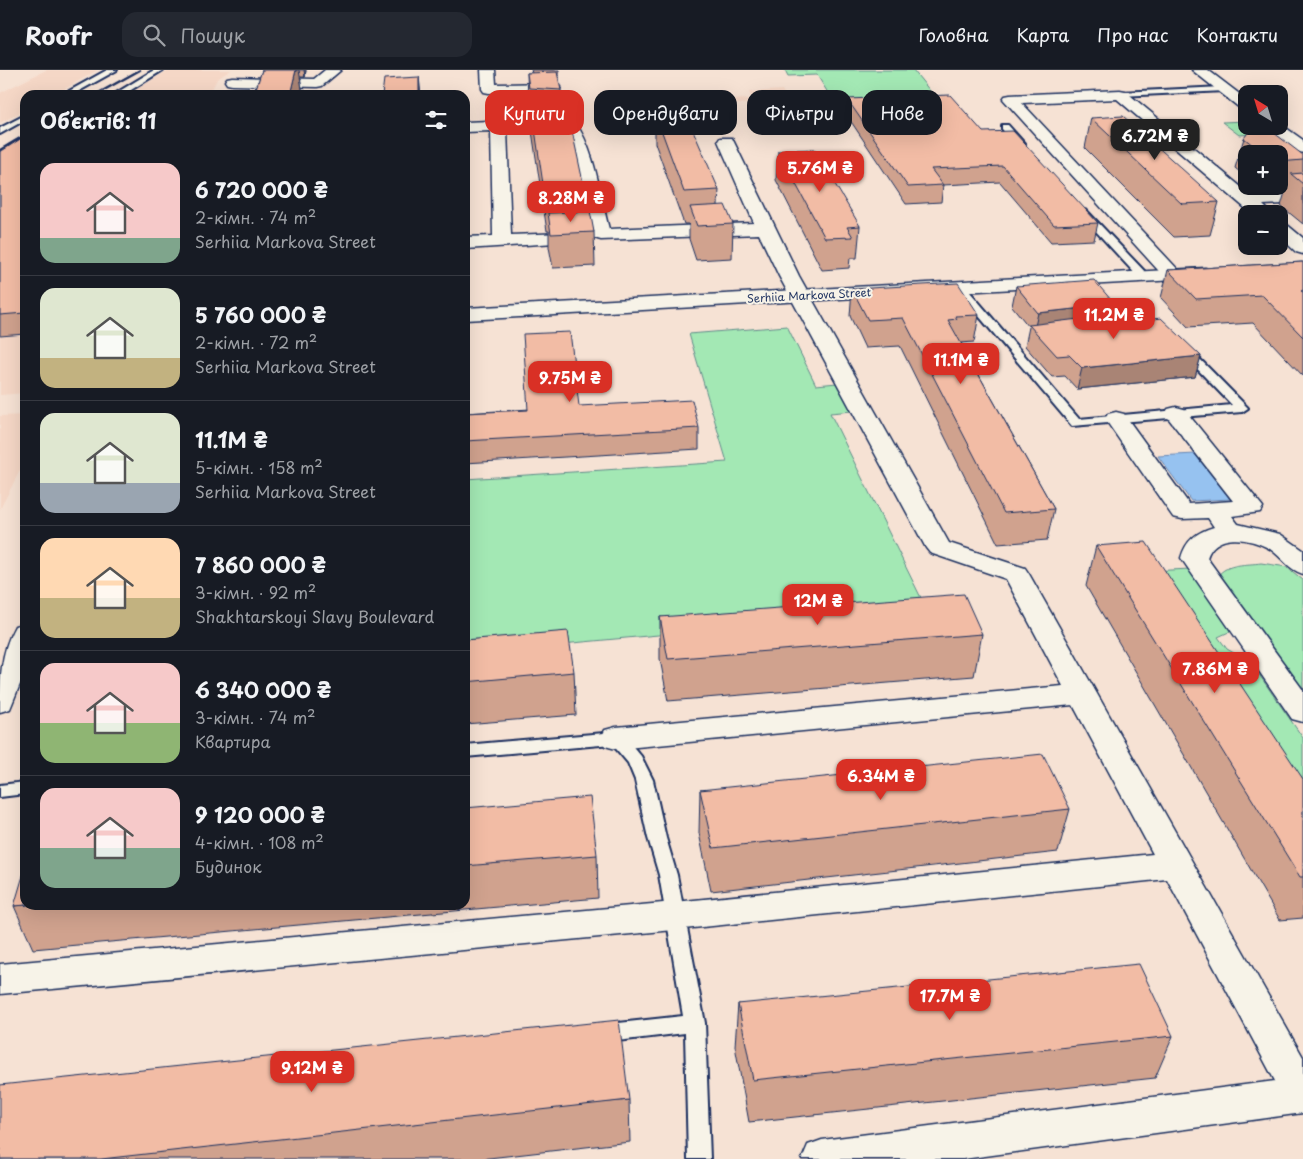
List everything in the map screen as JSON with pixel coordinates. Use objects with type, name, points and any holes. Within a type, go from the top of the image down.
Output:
[{"type":"street","points":[[226,90],[232,81],[245,70]]},
{"type":"street","points":[[232,81],[317,83],[334,70]]},
{"type":"street","points":[[488,70],[489,89],[554,87]]},
{"type":"street","points":[[1199,70],[1238,100]]},
{"type":"street","points":[[1174,276],[1010,100],[1120,94],[1253,205]]},
{"type":"street","points":[[470,127],[485,126]]},
{"type":"street","points":[[499,135],[502,241]]},
{"type":"street","points":[[576,135],[579,141],[600,236]]},
{"type":"street","points":[[1285,135],[1303,148]]},
{"type":"street","points":[[726,141],[765,228],[939,548],[1016,574],[1303,1095],[822,1159]]},
{"type":"street","points":[[1248,201],[1303,198]]},
{"type":"street","points":[[470,243],[765,228]]},
{"type":"street","points":[[1288,235],[1303,248]]},
{"type":"street","name":"Serhiia Markova Street","points":[[470,314],[960,287],[1086,288],[1144,277],[1223,273]]},
{"type":"street","points":[[1116,419],[1182,512],[1251,508],[1176,414]]},
{"type":"street","points":[[1215,510],[1230,531]]},
{"type":"street","points":[[1303,566],[1292,552],[1280,543],[1264,536],[1246,532],[1230,531],[1213,534],[1202,540],[1196,549],[1194,558],[1303,712]]},
{"type":"street","points":[[0,702],[20,646]]},
{"type":"street","points":[[616,738],[1081,694]]},
{"type":"street","points":[[0,979],[674,916],[1175,865]]},
{"type":"lane","points":[[75,90],[113,70]]},
{"type":"lane","points":[[125,90],[159,70]]},
{"type":"lane","points":[[1120,94],[1222,89]]},
{"type":"lane","points":[[0,131],[20,120]]},
{"type":"lane","points":[[1005,127],[1032,156]]},
{"type":"lane","points":[[1079,208],[1144,277]]},
{"type":"lane","points":[[960,287],[1011,341],[1076,423],[1242,408],[1179,344]]},
{"type":"lane","points":[[470,751],[616,738],[635,760],[644,780],[657,838],[668,875],[695,1023],[699,1159]]},
{"type":"lane","points":[[0,791],[20,789]]},
{"type":"lane","points":[[576,1036],[695,1023]]},
{"type":"shaded area","points":[[46,70],[98,70],[63,90],[20,90],[20,113],[0,123],[0,93]]},
{"type":"shaded area","points":[[169,70],[231,70],[217,79],[212,90],[135,90]]},
{"type":"shaded area","points":[[747,99],[747,104],[737,104],[737,100]]},
{"type":"shaded area","points":[[20,334],[20,393],[0,395],[0,336]]},
{"type":"shaded area","points":[[20,415],[20,471],[0,509],[0,416]]},
{"type":"green space","points":[[785,70],[913,70],[929,90],[862,90],[862,100],[852,100],[852,90],[826,90],[817,75],[788,76]]},
{"type":"green space","points":[[1238,121],[1238,134],[1222,122]]},
{"type":"green space","points":[[787,326],[816,385],[848,382],[864,410],[830,413],[927,610],[470,653],[470,479],[727,462],[689,334]]},
{"type":"green space","points":[[1261,563],[1287,567],[1303,580],[1303,698],[1218,576],[1226,569],[1232,567]]},
{"type":"green space","points":[[1190,569],[1231,631],[1218,637],[1227,649],[1251,663],[1303,738],[1303,828],[1132,572]]},
{"type":"water","points":[[1195,454],[1230,499],[1191,501],[1158,456]]},
{"type":"building","points":[[262,70],[296,70],[291,90],[256,90]]},
{"type":"building","points":[[557,72],[561,90],[529,88],[527,73]]},
{"type":"building","points":[[419,77],[419,90],[383,90],[384,79]]},
{"type":"building","points":[[942,95],[950,95],[983,132],[1013,131],[1098,223],[1054,225],[1003,166],[931,169],[943,185],[908,187],[872,135],[942,135]]},
{"type":"building","points":[[862,98],[862,121],[852,106],[852,99]]},
{"type":"building","points":[[1123,116],[1219,202],[1182,204],[1091,118]]},
{"type":"building","points":[[536,135],[573,135],[586,196],[545,198]]},
{"type":"building","points":[[663,135],[695,135],[719,190],[684,192]]},
{"type":"building","points":[[1246,135],[1277,135],[1303,155],[1303,160],[1288,161],[1288,145],[1253,145],[1244,138]]},
{"type":"building","points":[[20,139],[20,313],[0,315],[0,152]]},
{"type":"building","points":[[814,149],[860,226],[847,227],[853,237],[825,238],[778,151]]},
{"type":"building","points":[[1303,173],[1303,184],[1291,174]]},
{"type":"building","points":[[725,205],[733,224],[697,226],[690,207]]},
{"type":"building","points":[[590,211],[594,232],[551,234],[548,213]]},
{"type":"building","points":[[1303,262],[1303,290],[1301,291],[1303,292],[1303,337],[1262,295],[1196,299],[1168,270]]},
{"type":"building","points":[[1094,280],[1112,301],[1119,304],[1038,313],[1016,286]]},
{"type":"building","points":[[958,283],[979,315],[955,316],[957,319],[948,320],[1054,509],[1004,513],[903,318],[868,320],[852,289]]},
{"type":"building","points":[[1128,313],[1137,321],[1161,318],[1201,356],[1082,368],[1069,355],[1057,356],[1029,325]]},
{"type":"building","points":[[570,332],[579,406],[692,400],[699,428],[470,441],[470,413],[528,410],[523,334]]},
{"type":"building","points":[[1146,542],[1303,779],[1303,877],[1300,877],[1096,546]]},
{"type":"building","points":[[964,594],[982,634],[668,659],[660,617]]},
{"type":"building","points":[[568,631],[574,672],[470,682],[470,640]]},
{"type":"building","points":[[1043,754],[1070,809],[713,848],[700,790]]},
{"type":"building","points":[[590,797],[597,855],[470,866],[470,808]]},
{"type":"building","points":[[20,886],[20,906],[14,906]]},
{"type":"building","points":[[1139,964],[1173,1036],[753,1080],[738,1004]]},
{"type":"building","points":[[619,1020],[629,1100],[101,1159],[0,1159],[0,1085]]},
{"type":"railway","points":[[104,90],[140,70]]},
{"type":"railway","points":[[0,150],[20,138]]}]
